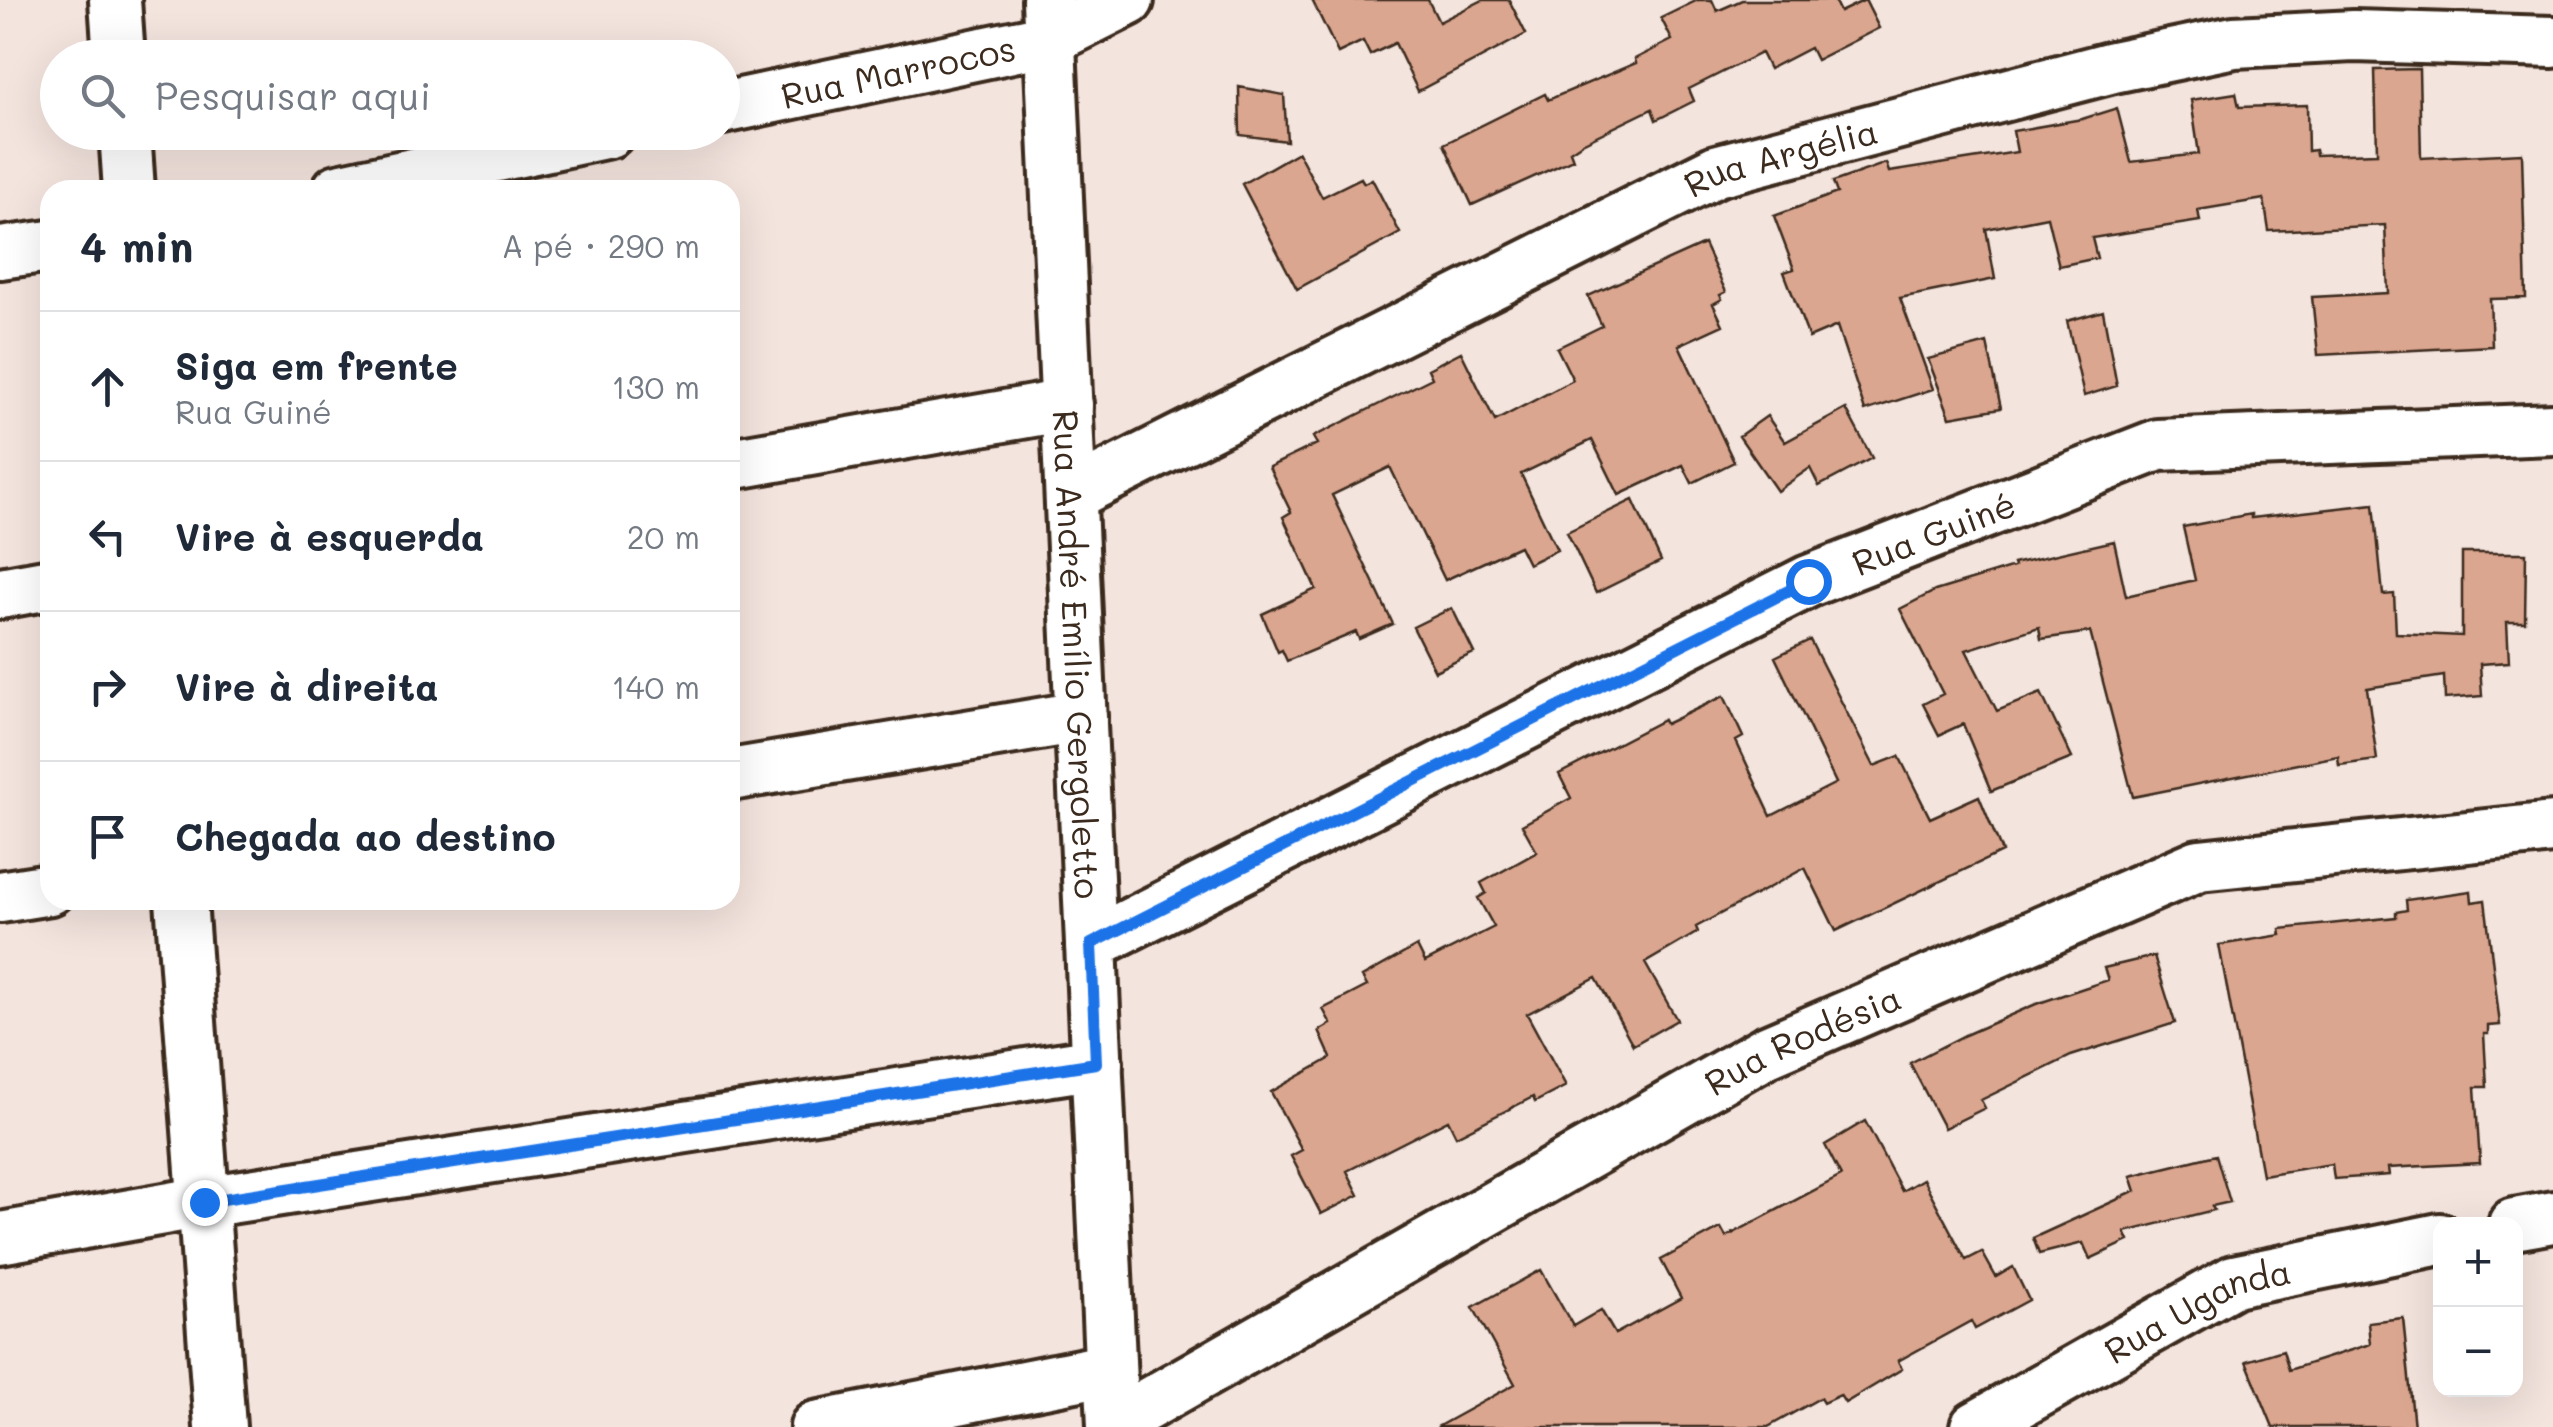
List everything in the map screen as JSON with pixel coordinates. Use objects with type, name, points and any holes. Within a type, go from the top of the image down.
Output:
[{"type":"street","points":[[115,0],[118,40]]},
{"type":"street","name":"Rua Marrocos","points":[[740,103],[1128,0]]},
{"type":"street","points":[[2313,0],[2354,36]]},
{"type":"street","name":"Rua André Emílio Gergoletto","points":[[1049,19],[1113,1425]]},
{"type":"street","name":"Rua Argélia","points":[[1071,496],[1716,171],[2113,66],[2233,21],[2354,36],[2452,42],[2553,42]]},
{"type":"street","points":[[126,150],[128,180]]},
{"type":"street","points":[[385,180],[525,150]]},
{"type":"street","points":[[0,254],[40,248]]},
{"type":"street","points":[[740,462],[1067,405]]},
{"type":"street","name":"Rua Guiné","points":[[1091,944],[1808,581],[2158,445],[2553,429]]},
{"type":"street","points":[[0,593],[40,586]]},
{"type":"street","points":[[740,774],[1081,716]]},
{"type":"street","name":"Rua Rodésia","points":[[1113,1425],[1767,1051],[2199,865],[2553,828]]},
{"type":"street","points":[[0,897],[40,891]]},
{"type":"street","points":[[182,910],[220,1427]]},
{"type":"street","points":[[0,1238],[204,1202],[1096,1063]]},
{"type":"street","points":[[2523,1222],[2553,1216]]},
{"type":"street","name":"Rua Uganda","points":[[1976,1427],[2234,1282],[2433,1241]]},
{"type":"street","points":[[816,1427],[1110,1369]]},
{"type":"building","points":[[1312,0],[1428,0],[1439,22],[1483,0],[1509,0],[1526,34],[1418,91],[1395,43],[1370,55],[1363,41],[1338,53]]},
{"type":"building","points":[[1698,0],[1712,0],[1717,11],[1742,0],[1834,0],[1840,12],[1865,0],[1879,28],[1816,60],[1810,48],[1769,69],[1761,53],[1689,89],[1694,101],[1656,120],[1652,109],[1582,143],[1570,151],[1573,159],[1472,205],[1444,144],[1545,94],[1548,100],[1636,63],[1635,59],[1672,40],[1661,18]]},
{"type":"building","points":[[2419,69],[2421,158],[2522,153],[2526,298],[2490,299],[2492,346],[2318,355],[2312,297],[2388,293],[2385,225],[2269,231],[2264,199],[2198,210],[2200,221],[2092,238],[2097,258],[2059,266],[2047,217],[1986,229],[1995,279],[1900,298],[1933,389],[1865,411],[1837,326],[1809,338],[1784,272],[1794,269],[1774,216],[1837,193],[1833,182],[1886,163],[1889,172],[2017,152],[2013,131],[2082,119],[2117,108],[2131,162],[2199,154],[2191,100],[2236,93],[2239,107],[2307,105],[2308,151],[2315,150],[2316,155],[2377,153],[2375,70]]},
{"type":"building","points":[[1239,87],[1284,95],[1287,141],[1240,135]]},
{"type":"building","points":[[1298,152],[1322,197],[1361,178],[1364,183],[1372,179],[1400,233],[1297,289],[1242,184]]},
{"type":"building","points":[[1704,244],[1726,292],[1713,304],[1723,325],[1679,345],[1734,462],[1692,483],[1683,465],[1619,495],[1592,440],[1521,474],[1557,550],[1528,564],[1519,546],[1445,580],[1390,467],[1332,495],[1393,624],[1359,639],[1356,632],[1287,661],[1282,650],[1278,652],[1262,614],[1316,589],[1283,517],[1291,512],[1269,467],[1317,444],[1313,437],[1432,378],[1428,369],[1461,352],[1495,421],[1573,380],[1557,348],[1602,326],[1588,296]]},
{"type":"building","points":[[2103,311],[2117,386],[2084,396],[2067,321]]},
{"type":"building","points":[[1987,343],[2001,408],[1950,417],[1928,359]]},
{"type":"building","points":[[1846,409],[1872,458],[1819,486],[1810,468],[1777,491],[1739,436],[1767,416],[1785,442]]},
{"type":"building","points":[[1633,500],[1661,561],[1596,593],[1567,532]]},
{"type":"building","points":[[2374,504],[2383,595],[2394,594],[2396,633],[2462,636],[2462,553],[2526,553],[2525,622],[2507,622],[2509,662],[2480,664],[2482,696],[2445,699],[2444,676],[2367,688],[2377,760],[2339,765],[2338,756],[2133,797],[2090,632],[2041,639],[2039,627],[1966,650],[1997,711],[2041,693],[2072,758],[1991,791],[1963,724],[1939,735],[1923,704],[1943,694],[1900,609],[1935,591],[2014,567],[2013,564],[2114,541],[2126,596],[2195,580],[2183,527],[2251,514],[2251,518]]},
{"type":"building","points":[[1452,608],[1474,653],[1435,671],[1413,627]]},
{"type":"building","points":[[1810,640],[1874,766],[1899,756],[1930,818],[1979,796],[2002,852],[1836,931],[1805,868],[1696,927],[1698,932],[1645,963],[1677,1020],[1633,1045],[1596,978],[1527,1014],[1566,1086],[1535,1102],[1533,1097],[1456,1136],[1448,1120],[1347,1171],[1359,1195],[1321,1214],[1291,1156],[1302,1150],[1271,1092],[1331,1058],[1319,1031],[1331,1024],[1323,1009],[1367,986],[1362,977],[1417,946],[1425,962],[1494,927],[1478,898],[1486,893],[1481,883],[1537,852],[1522,825],[1571,798],[1559,774],[1663,720],[1665,724],[1724,696],[1743,737],[1736,741],[1771,816],[1836,783],[1775,657]]},
{"type":"building","points":[[2471,891],[2472,902],[2485,900],[2500,1025],[2488,1026],[2488,1034],[2484,1034],[2487,1087],[2475,1087],[2480,1163],[2388,1168],[2389,1175],[2334,1179],[2332,1164],[2262,1175],[2219,945],[2281,935],[2280,929],[2396,917],[2396,912],[2407,910],[2406,900]]},
{"type":"building","points":[[2154,956],[2175,1023],[2071,1056],[1981,1100],[1985,1108],[1944,1128],[1910,1063],[2036,1004],[2108,980],[2104,968]]},
{"type":"building","points":[[1865,1121],[1902,1191],[1923,1179],[1966,1260],[1982,1252],[1996,1277],[2013,1267],[2029,1300],[1975,1329],[1971,1321],[1898,1361],[1902,1369],[1845,1403],[1840,1395],[1823,1403],[1820,1398],[1768,1427],[1437,1427],[1515,1384],[1473,1307],[1541,1270],[1573,1326],[1601,1310],[1615,1334],[1681,1298],[1661,1260],[1721,1228],[1726,1237],[1841,1176],[1825,1145]]},
{"type":"building","points":[[2216,1155],[2230,1202],[2212,1206],[2214,1210],[2125,1232],[2129,1241],[2090,1259],[2083,1243],[2039,1254],[2033,1238],[2136,1191],[2131,1176]]},
{"type":"building","points":[[2403,1318],[2414,1427],[2273,1427],[2246,1361],[2283,1350],[2289,1370],[2370,1344],[2368,1322]]},
{"type":"route","points":[[204,1202],[1096,1063],[1091,944],[1808,581]]}]
